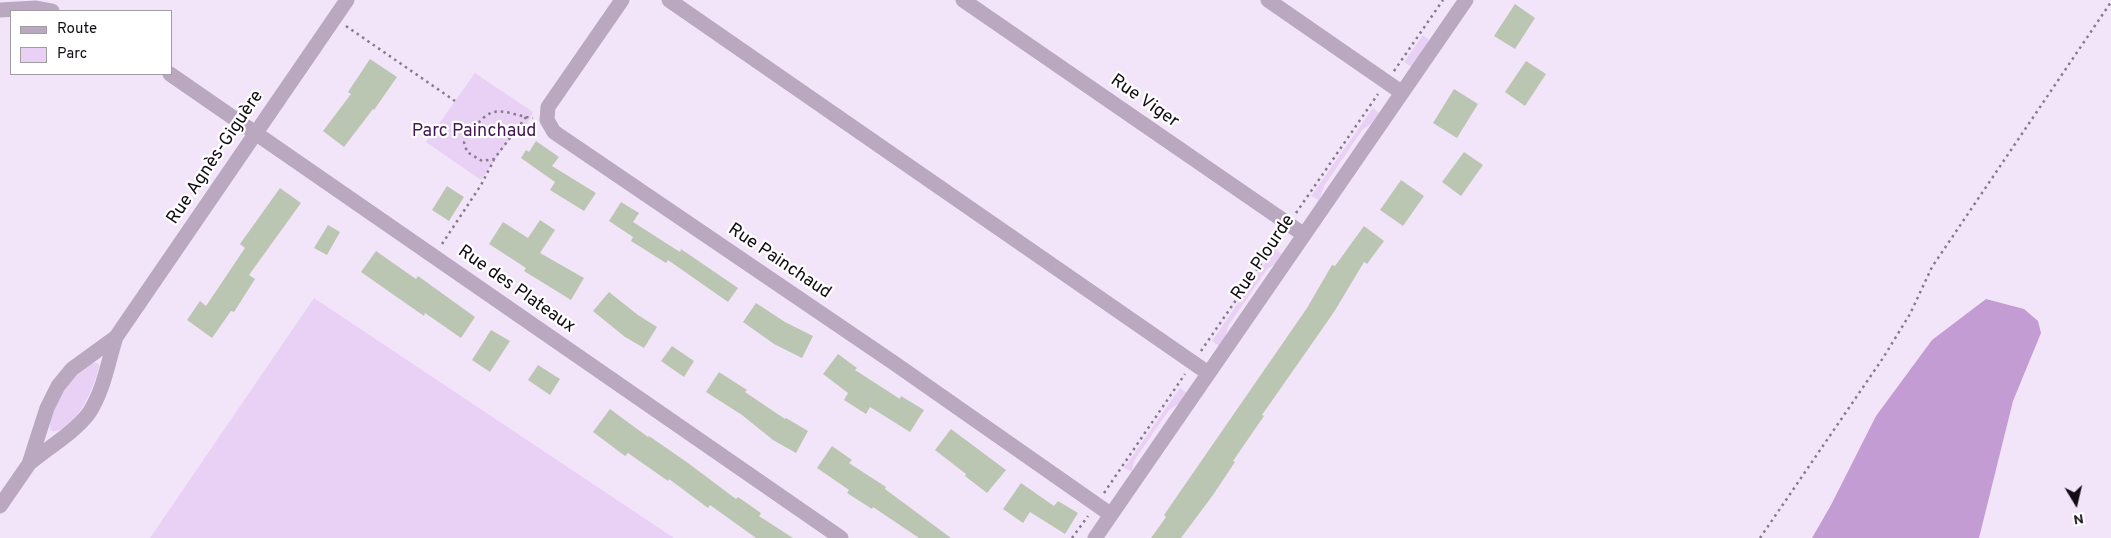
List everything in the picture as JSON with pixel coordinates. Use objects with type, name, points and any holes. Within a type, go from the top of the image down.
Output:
[{"type":"street","name":"Rue Agnès-Giguère","points":[[29,464],[71,431],[88,414],[105,378],[116,337],[347,0]]},
{"type":"street","points":[[547,120],[548,107],[622,0]]},
{"type":"street","points":[[669,0],[1208,373]]},
{"type":"street","name":"Rue Viger","points":[[964,0],[1303,234]]},
{"type":"street","points":[[1268,0],[1401,92]]},
{"type":"street","name":"Rue Plourde","points":[[1095,538],[1466,0]]},
{"type":"street","points":[[0,10],[34,4],[49,10]]},
{"type":"street","name":"Rue des Plateaux","points":[[171,75],[841,538]]},
{"type":"street","name":"Rue Painchaud","points":[[547,120],[554,132],[894,363],[1110,514]]},
{"type":"street","name":"Rue Agnès-Giguère","points":[[0,506],[29,464],[47,408],[58,386],[72,369],[116,337]]},
{"type":"path","points":[[1072,538],[1443,0]]},
{"type":"path","points":[[1760,538],[1883,358],[1910,314],[1932,267],[2111,2]]},
{"type":"path","points":[[335,18],[455,101]]},
{"type":"path","points":[[494,159],[488,161],[477,159],[467,152],[464,147],[467,137],[484,115],[493,111],[499,111],[547,120]]},
{"type":"path","points":[[434,256],[481,185],[494,159],[526,117]]},
{"type":"green space","points":[[1423,35],[1429,40],[1412,67],[1404,62]]},
{"type":"green space","name":"Parc Painchaud","points":[[475,73],[533,112],[527,124],[516,130],[481,180],[426,142]]},
{"type":"green space","points":[[1373,108],[1379,113],[1371,124],[1363,129],[1324,186],[1319,200],[1311,196]]},
{"type":"green space","points":[[1275,249],[1282,254],[1275,265],[1268,268],[1228,326],[1226,335],[1219,346],[1212,341]]},
{"type":"green space","points":[[314,298],[674,538],[150,538]]},
{"type":"green space","points":[[92,363],[98,363],[99,366],[89,396],[76,417],[68,425],[60,430],[51,431],[52,412],[62,393],[77,375]]},
{"type":"green space","points":[[1180,388],[1187,393],[1180,403],[1169,410],[1134,461],[1132,471],[1124,468]]},
{"type":"shaded area","points":[[1986,299],[2024,309],[2038,321],[2041,333],[2013,401],[1979,538],[1812,538],[1876,416],[1932,340]]},
{"type":"building","points":[[1515,4],[1535,18],[1515,49],[1494,36]]},
{"type":"building","points":[[370,59],[397,77],[374,110],[344,147],[323,131],[351,94],[348,92]]},
{"type":"building","points":[[1526,61],[1546,74],[1525,106],[1505,92]]},
{"type":"building","points":[[1454,89],[1478,104],[1457,138],[1433,123]]},
{"type":"building","points":[[536,141],[559,157],[552,166],[596,193],[584,211],[550,190],[555,182],[521,158],[526,150],[529,152]]},
{"type":"building","points":[[1464,152],[1483,165],[1461,196],[1442,182]]},
{"type":"building","points":[[1401,180],[1424,196],[1403,226],[1380,210]]},
{"type":"building","points":[[447,186],[464,197],[449,221],[432,210]]},
{"type":"building","points":[[280,188],[301,203],[249,275],[255,279],[234,312],[231,311],[212,338],[187,320],[200,301],[206,306],[245,248],[240,244]]},
{"type":"building","points":[[621,202],[639,213],[633,222],[680,252],[681,249],[738,288],[728,302],[668,260],[666,263],[631,241],[633,237],[609,221]]},
{"type":"building","points":[[540,220],[555,230],[540,253],[584,278],[571,300],[524,271],[526,268],[489,244],[503,222],[528,238]]},
{"type":"building","points":[[328,225],[340,232],[327,255],[314,248]]},
{"type":"building","points":[[1364,226],[1384,241],[1367,264],[1364,262],[1334,312],[1262,415],[1264,416],[1233,461],[1235,462],[1213,495],[1181,538],[1151,538],[1166,517],[1164,515],[1307,308],[1332,265],[1335,266]]},
{"type":"building","points":[[376,251],[416,279],[418,276],[475,317],[461,338],[425,313],[424,316],[361,272]]},
{"type":"building","points":[[609,292],[657,327],[644,348],[625,337],[593,311]]},
{"type":"building","points":[[756,303],[785,322],[813,336],[802,358],[774,344],[743,322]]},
{"type":"building","points":[[491,330],[510,341],[490,372],[472,360]]},
{"type":"building","points":[[672,346],[694,361],[684,377],[661,361]]},
{"type":"building","points":[[838,354],[857,368],[855,370],[900,399],[901,396],[924,410],[910,432],[870,407],[866,414],[844,400],[848,393],[823,374]]},
{"type":"building","points":[[538,365],[560,379],[550,395],[528,380]]},
{"type":"building","points":[[719,372],[747,390],[745,392],[785,419],[808,431],[796,453],[773,440],[742,415],[706,392]]},
{"type":"building","points":[[610,409],[736,499],[738,497],[761,513],[759,516],[793,538],[756,538],[710,505],[708,508],[669,479],[668,481],[628,453],[625,456],[593,432]]},
{"type":"building","points":[[951,429],[1006,470],[987,493],[935,450]]},
{"type":"building","points":[[832,446],[852,460],[849,463],[886,487],[885,489],[951,538],[919,538],[873,507],[872,509],[847,493],[849,490],[817,468]]},
{"type":"building","points":[[1021,483],[1054,506],[1058,501],[1078,513],[1065,534],[1030,512],[1023,523],[1003,509]]}]
